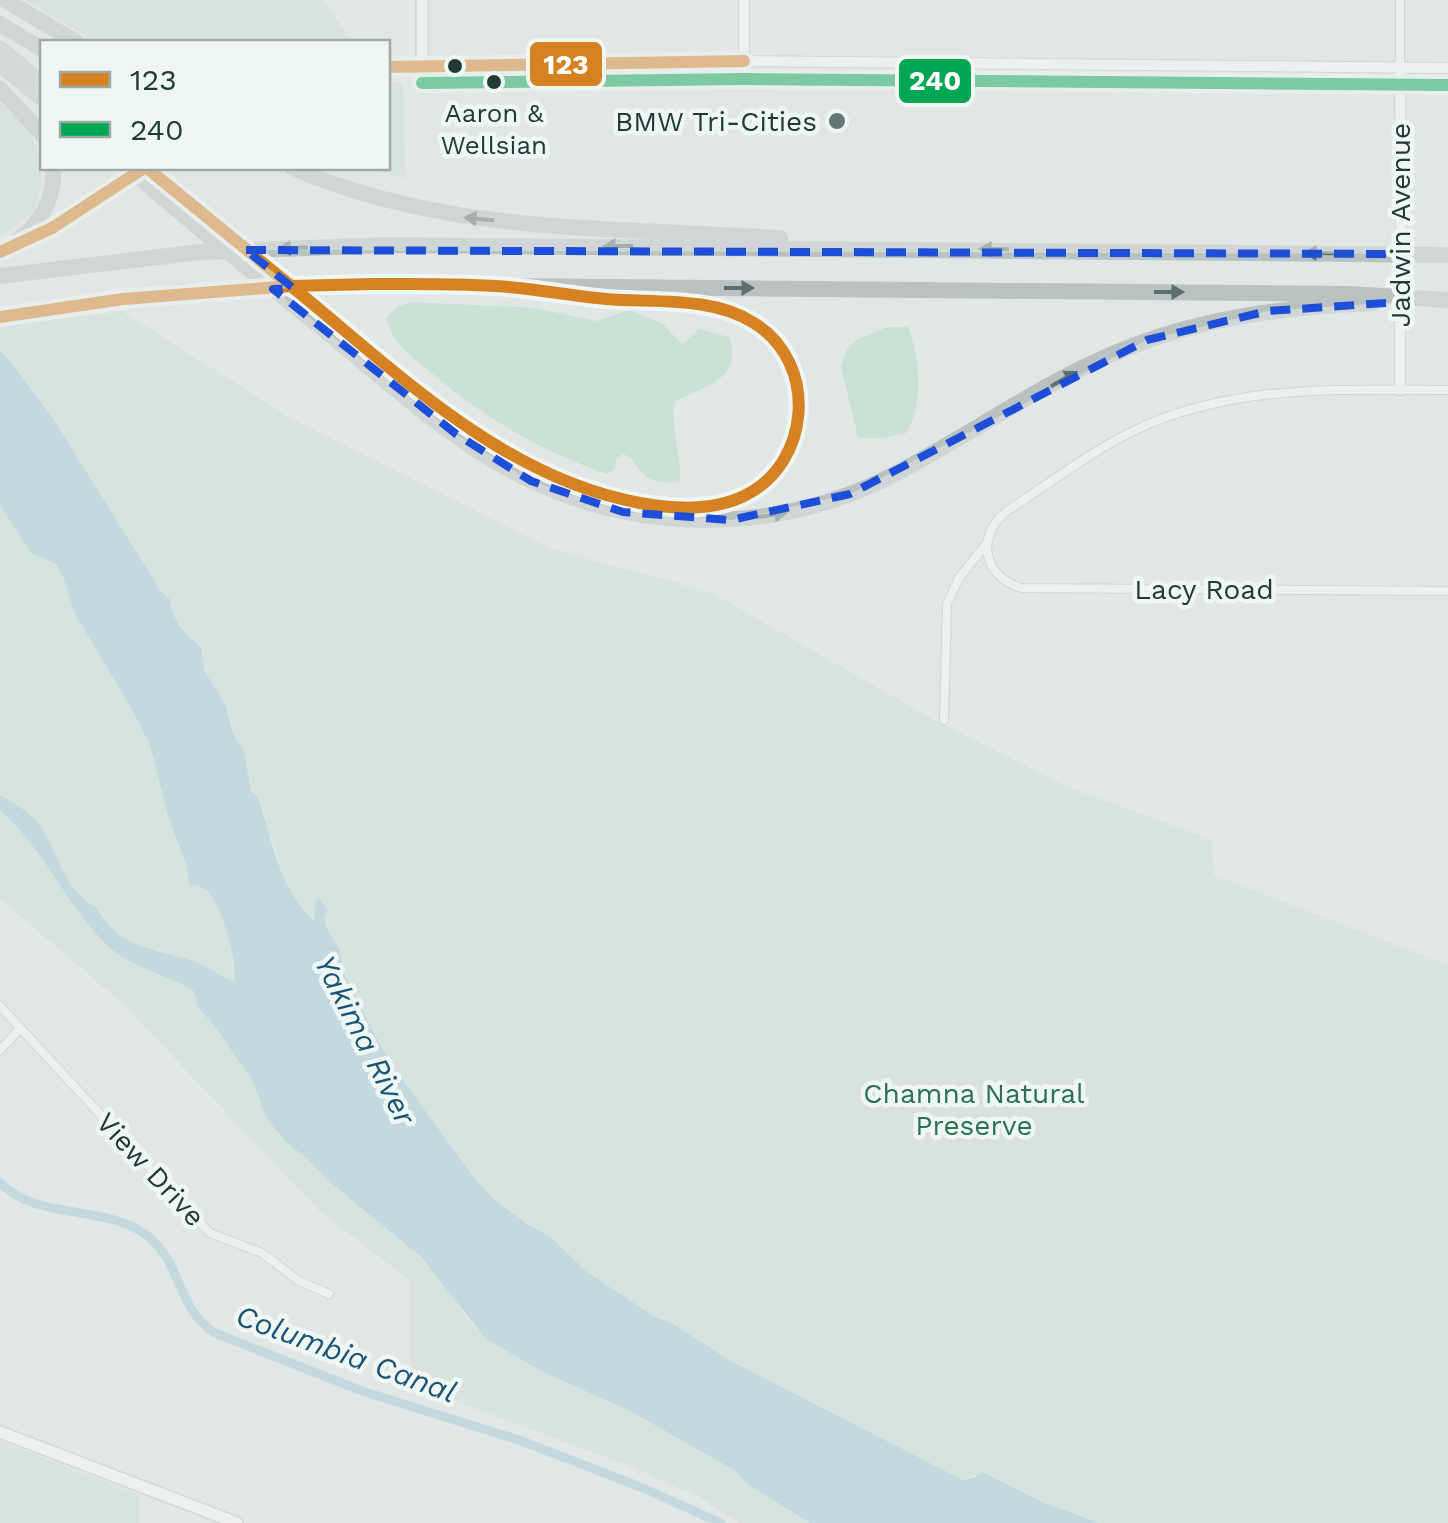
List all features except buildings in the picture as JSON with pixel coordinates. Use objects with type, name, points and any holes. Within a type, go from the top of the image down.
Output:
[{"type":"highway","points":[[5,0],[73,40]]},
{"type":"highway","points":[[0,24],[40,47]]},
{"type":"highway","points":[[0,48],[40,81]]},
{"type":"highway","points":[[0,65],[40,97]]},
{"type":"highway","points":[[0,89],[40,132]]},
{"type":"highway","points":[[1,251],[38,222],[52,190],[53,170]]},
{"type":"highway","points":[[1,251],[52,228],[137,170]]},
{"type":"highway","points":[[139,170],[470,444],[531,481],[574,498],[623,512],[702,520],[792,512],[850,494],[914,464],[1082,369],[1176,331],[1268,311],[1447,300]]},
{"type":"highway","points":[[299,170],[377,199],[460,217],[925,248]]},
{"type":"highway","points":[[3,275],[200,252],[388,244],[1448,253]]},
{"type":"highway","points":[[0,317],[179,292],[389,284],[1350,294],[1447,300]]},
{"type":"highway","points":[[319,318],[485,440],[574,486],[642,503],[711,506],[748,496],[788,458],[799,422],[796,376],[782,348],[755,323],[717,309],[502,286]]},
{"type":"main road","points":[[390,67],[422,66],[422,0]]},
{"type":"main road","points":[[0,1432],[237,1523]]},
{"type":"street","points":[[744,0],[744,62]]},
{"type":"street","name":"Jadwin Avenue","points":[[1400,0],[1400,390]]},
{"type":"street","points":[[422,66],[744,62],[1448,68]]},
{"type":"street","points":[[944,720],[946,604],[964,570],[986,544],[995,522],[1008,510],[1111,443],[1174,414],[1219,401],[1268,392],[1448,390]]},
{"type":"street","name":"Lacy Road","points":[[986,544],[996,574],[1022,588],[1448,590]]},
{"type":"street","name":"View Drive","points":[[0,1006],[210,1233],[262,1253],[299,1281],[329,1294]]},
{"type":"street","points":[[0,1050],[20,1029]]},
{"type":"highlighted area","points":[[246,250],[1400,254],[1400,302],[1268,311],[1147,340],[850,494],[731,520],[623,512],[531,481],[456,434],[273,289],[293,288]]},
{"type":"green space","points":[[25,0],[323,0],[351,40],[93,40]]},
{"type":"green space","points":[[402,82],[403,86],[406,179],[375,170],[390,170],[390,83]]},
{"type":"green space","points":[[0,103],[31,133],[39,156],[42,187],[33,212],[0,237]]},
{"type":"green space","points":[[411,302],[535,308],[596,321],[629,310],[663,324],[682,344],[699,329],[729,337],[731,363],[718,380],[674,402],[679,482],[650,479],[632,458],[623,454],[616,460],[615,469],[607,474],[514,431],[417,361],[398,342],[386,318],[397,307]]},
{"type":"green space","name":"Chamna Natural Preserve","points":[[122,311],[291,418],[554,550],[711,592],[933,719],[1066,786],[1212,840],[1214,875],[1448,965],[1448,1523],[1100,1523],[1044,1503],[982,1473],[963,1480],[729,1360],[670,1322],[655,1317],[587,1272],[551,1237],[495,1199],[475,1179],[392,1065],[348,985],[341,969],[340,950],[324,917],[316,911],[315,921],[294,899],[278,868],[278,855],[251,791],[244,751],[233,734],[225,703],[205,672],[201,647],[180,626],[170,599],[162,593],[54,420],[0,351],[0,326]]},
{"type":"green space","points":[[887,327],[908,327],[917,366],[916,410],[906,433],[878,439],[858,437],[841,367],[847,349],[858,339]]},
{"type":"green space","points":[[0,478],[50,549],[410,1247],[486,1339],[543,1372],[628,1410],[734,1470],[746,1483],[810,1523],[739,1523],[695,1495],[624,1464],[410,1384],[410,1281],[319,1211],[123,1004],[0,899]]},
{"type":"green space","points":[[0,1441],[139,1495],[139,1523],[0,1523]]},
{"type":"water","name":"Yakima River","points":[[0,351],[54,420],[162,593],[170,599],[180,626],[201,647],[205,672],[225,703],[233,734],[244,751],[251,791],[258,797],[292,894],[314,920],[319,898],[328,910],[324,917],[327,929],[340,950],[342,969],[370,1026],[392,1065],[475,1179],[494,1199],[551,1237],[587,1272],[729,1360],[963,1480],[982,1472],[1044,1503],[1100,1523],[810,1523],[746,1483],[734,1470],[628,1410],[543,1372],[486,1339],[421,1257],[289,1145],[266,1118],[254,1083],[198,1007],[194,991],[126,959],[106,944],[78,912],[29,841],[0,811],[0,795],[34,819],[76,891],[126,939],[198,963],[234,981],[232,950],[215,901],[206,890],[189,885],[187,866],[169,819],[150,745],[74,612],[56,564],[31,553],[0,505]]},
{"type":"waterway","name":"Columbia Canal","points":[[0,1183],[33,1203],[110,1219],[145,1234],[166,1257],[193,1311],[215,1333],[362,1391],[519,1440],[721,1523]]},
{"type":"transit line","name":"123","points":[[390,67],[744,61]]},
{"type":"transit line","name":"240","points":[[422,83],[744,79],[1448,85]]},
{"type":"transit line","name":"123","points":[[0,252],[52,228],[141,170]]},
{"type":"transit line","name":"123","points":[[149,170],[291,286]]},
{"type":"transit line","name":"123","points":[[373,284],[509,287],[701,305],[738,314],[775,341],[789,362],[797,387],[794,438],[783,461],[766,481],[744,496],[719,505],[666,507],[590,490],[542,470],[453,417],[291,286],[373,284]]},
{"type":"transit line","name":"123","points":[[0,317],[123,299],[291,286]]},
{"type":"place","name":"Aaron & Wellsian","points":[[494,82]]},
{"type":"place","name":"BMW Tri-Cities","points":[[837,121]]}]
